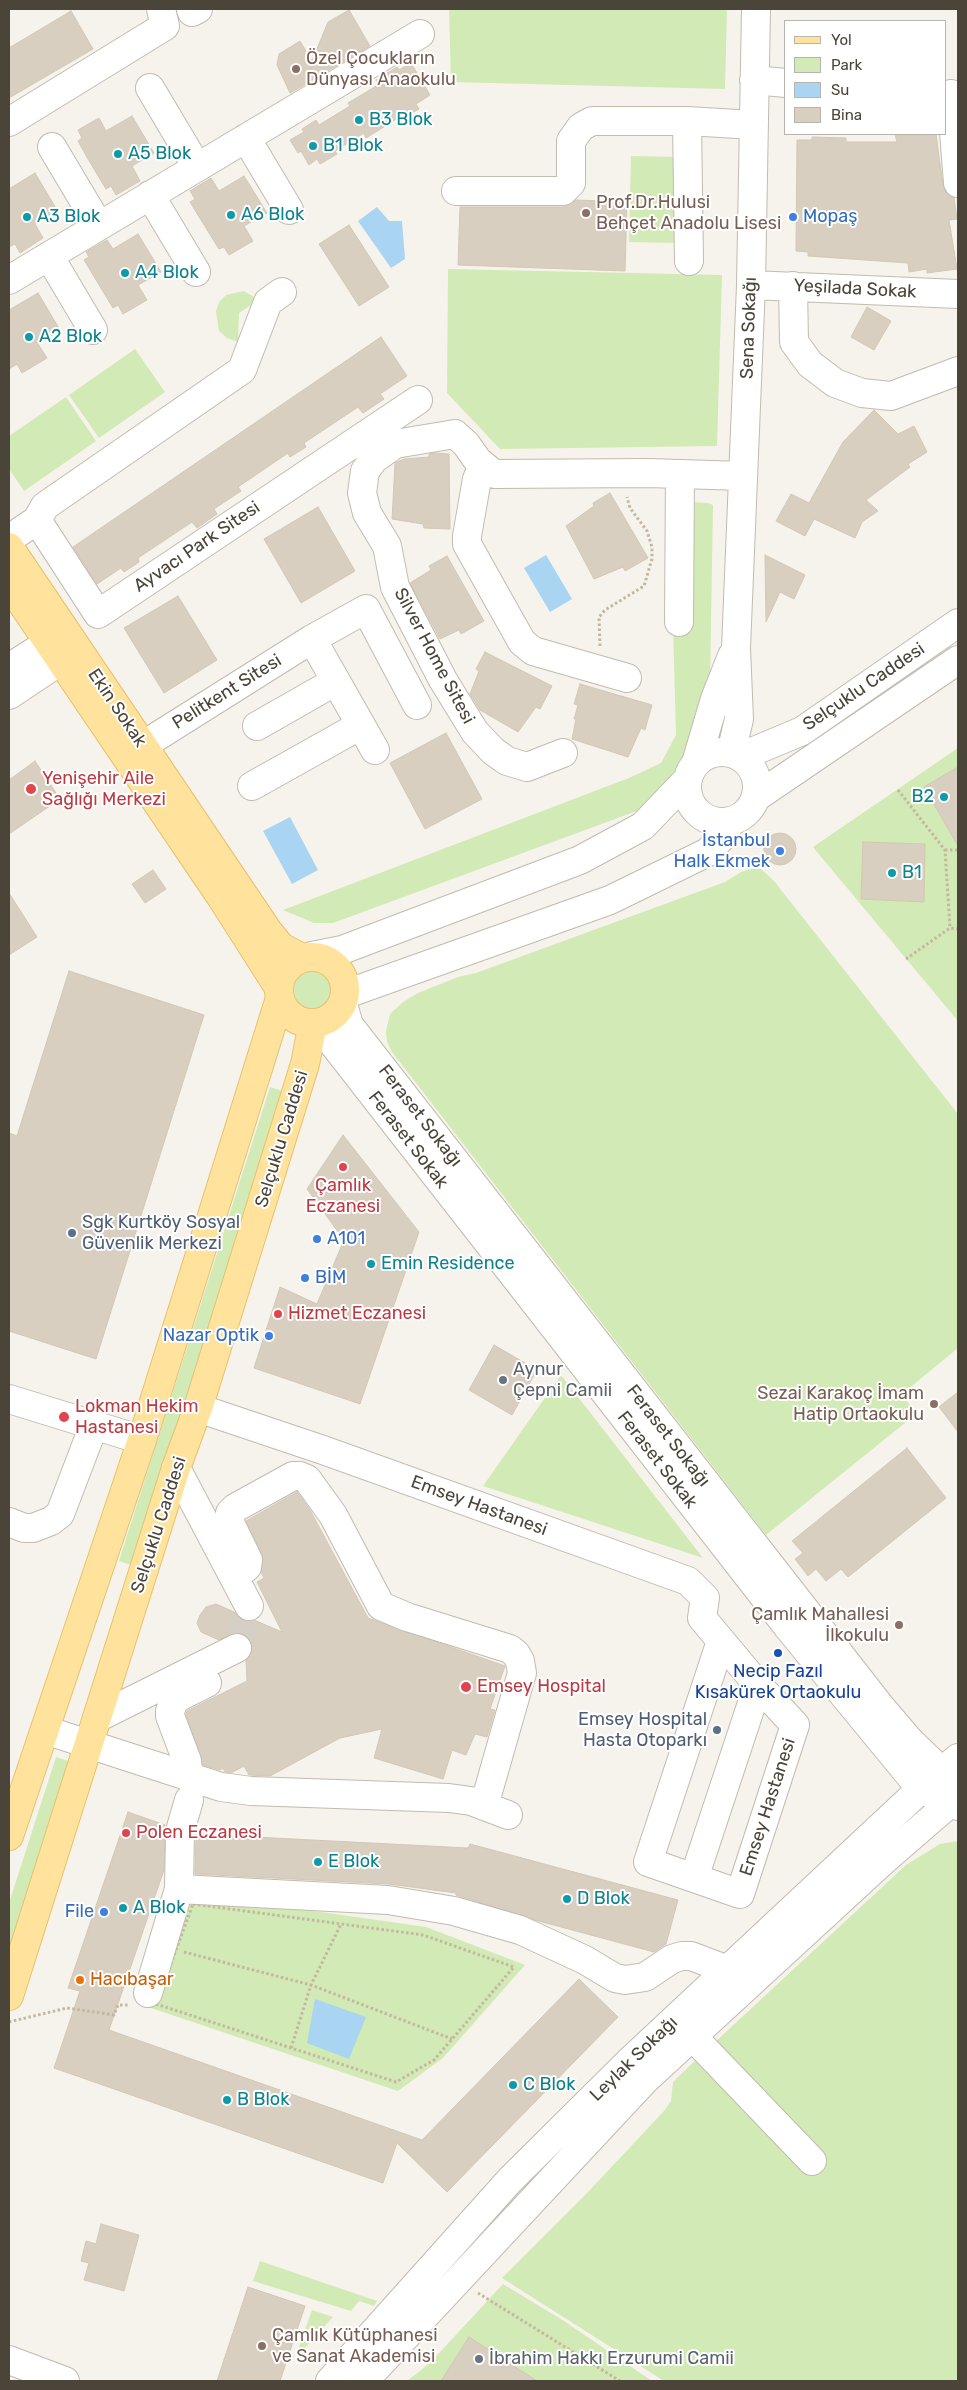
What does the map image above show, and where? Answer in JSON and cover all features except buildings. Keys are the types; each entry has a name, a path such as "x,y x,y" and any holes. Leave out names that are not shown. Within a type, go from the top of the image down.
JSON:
{"main road":[{"name":"Ekin Sokak","path":"9,547 60,648 221,898 279,993"},
{"name":"Ekin Sokak","path":"9,584 142,746 280,947 307,957"},
{"path":"9,1836 142,1440 286,969 307,957 323,958 341,972 345,982 344,999 328,1020 315,1023 298,1020 290,1015 279,993"},
{"name":"Selçuklu Caddesi","path":"9,1996 176,1468 198,1408 305,1064 315,1023"}],"street":[{"path":"9,122 165,26 161,9"},
{"path":"191,9 192,12 198,9"},
{"name":"Sena Sokağı","path":"735,755 739,719 736,648 751,285 756,9"},
{"path":"9,280 420,34"},
{"path":"754,80 784,83"},
{"path":"150,88 197,167"},
{"path":"952,93 958,183"},
{"path":"456,191 563,191 571,183 571,141 586,123 599,121 687,121 754,125"},
{"path":"687,121 689,261"},
{"path":"246,138 289,210"},
{"path":"52,147 99,226"},
{"path":"150,195 196,272"},
{"path":"49,256 93,330"},
{"name":"Yeşilada Sokak","path":"751,285 958,294"},
{"path":"793,286 794,342 810,364 835,382 862,393 891,396 958,371"},
{"path":"9,539 37,520 45,506 242,370 268,302 282,292"},
{"name":"Ayvacı Park Sitesi","path":"37,520 98,614 418,400"},
{"name":"Silver Home Sitesi","path":"483,466 466,444 455,434 395,444 374,459 365,471 362,494 367,513 387,546 394,587 443,680 475,732 493,752 507,761 527,767 563,753"},
{"path":"627,678 533,651 526,646 470,550 467,536 477,479 483,466 494,474 628,473 743,476"},
{"path":"679,622 680,474"},
{"name":"Pelitkent Sitesi","path":"142,746 312,639 366,609 417,705"},
{"name":"Selçuklu Caddesi","path":"735,755 802,731 958,623"},
{"path":"312,639 375,750"},
{"path":"9,668 60,648"},
{"path":"9,695 60,648"},
{"path":"307,957 342,950 580,860 643,826 691,772 704,756 715,752 735,755 751,768 756,777 756,798 742,817 731,822 708,820 698,814 691,805 687,794 691,772 715,698 736,648"},
{"name":"Selçuklu Caddesi","path":"756,798 958,660"},
{"path":"257,726 336,681"},
{"path":"252,786 361,725"},
{"path":"344,999 610,900 708,852 721,838 731,822"},
{"name":"Feraset Sokağı","path":"344,999 349,1025 885,1713 954,1785"},
{"name":"Feraset Sokak","path":"315,1023 780,1619 921,1789"},
{"path":"9,1399 142,1440"},
{"name":"Emsey Hastanesi","path":"198,1408 323,1450 688,1581 705,1598 702,1618 758,1685 795,1725 740,1894 648,1862 721,1641"},
{"path":"9,1522 24,1528 33,1528 51,1521 60,1514 94,1425"},
{"path":"176,1468 235,1576 249,1606"},
{"path":"45,1730 189,1789 221,1787 251,1791 449,1798 471,1801 496,1810 522,1673 520,1661 516,1654 510,1649 381,1606 333,1515 307,1479 300,1476 293,1476 235,1508 230,1513 229,1521 248,1560 247,1567 235,1576"},
{"path":"97,1718 226,1653 214,1680 179,1697 174,1701 170,1711 170,1716 187,1761 189,1789 180,1832 179,1888 147,2002"},
{"path":"694,1878 758,1685"},
{"name":"Leylak Sokağı","path":"330,2381 510,2180 631,2060 921,1789 954,1785"},
{"name":"Leylak Sokağı","path":"364,2381 456,2280 645,2080 954,1785"},
{"path":"179,1888 388,1900 454,1911 520,1930 577,1956 615,1978 625,1980 645,1977 672,1959 682,1956 691,1956 728,1970"},
{"path":"692,2036 812,2161"},
{"path":"9,2360 65,2381"}],"path":[{"path":"596,669 601,639 599,617 605,610 644,586 652,559 652,547 647,532 628,504 628,473"},
{"path":"898,790 946,850 950,928"},
{"path":"946,850 958,850"},
{"path":"906,959 950,928 958,929"},
{"path":"9,2022 66,2008 114,2015 118,2005 147,2002 396,2082 434,2060 514,1967 423,1935 193,1904 176,1950 147,2002"},
{"path":"290,2048 311,1985 341,1924"},
{"path":"176,1950 311,1985 452,2039"},
{"path":"456,2280 620,2381"}],"green space":[{"path":"449,9 727,9 725,89 451,82"},
{"path":"631,156 679,157 677,243 629,242"},
{"path":"448,269 722,275 717,446 500,449 447,393"},
{"path":"244,291 259,300 239,313 238,342 227,338 219,331 216,312 219,302 226,295"},
{"path":"135,349 165,392 99,438 69,395"},
{"path":"66,397 96,441 24,491 9,469 9,436"},
{"path":"672,501 708,503 713,505 710,683 707,741 664,801 333,923 314,923 283,910 629,778 661,763 676,735 672,592"},
{"path":"958,748 958,1021 813,847"},
{"path":"761,869 774,881 958,1114 958,1348 902,1394 916,1414 766,1535 392,1052 387,1042 386,1031 390,1014 403,1002 418,993 725,882 741,872"},
{"path":"313,971 327,976 332,990 327,1004 313,1009 299,1004 294,990 299,976"},
{"path":"270,1087 286,1092 134,1566 119,1561"},
{"path":"561,1375 703,1558 483,1486"},
{"path":"56,1757 71,1762 9,1958 9,1903"},
{"path":"958,1841 958,2381 664,2381 502,2278 589,2191 664,2111 671,2101 673,2082 701,2055 906,1865 940,1844"},
{"path":"188,1893 426,1927 525,1965 443,2058 398,2091 148,2007"},
{"path":"260,2261 377,2301 374,2306 359,2301 351,2311 253,2281"},
{"path":"503,2284 564,2321 652,2381 407,2381 430,2363"},
{"path":"312,2310 333,2317 303,2350 299,2347"}],"water":[{"path":"377,207 389,221 402,221 405,259 391,268 358,221"},
{"path":"546,555 572,599 550,612 524,568"},
{"path":"290,817 318,870 292,884 263,831"},
{"path":"315,1999 366,2017 349,2059 307,2043"}],"tunnel":[{"path":"237,1648 249,1606"}],"place":[{"name":"Özel Çocukların Dünyası Anaokulu","path":"296,69"},
{"name":"B3 Blok","path":"359,120"},
{"name":"B1 Blok","path":"313,146"},
{"name":"A5 Blok","path":"118,154"},
{"name":"Prof.Dr.Hulusi Behçet Anadolu Lisesi","path":"586,213"},
{"name":"A6 Blok","path":"231,215"},
{"name":"A3 Blok","path":"27,217"},
{"name":"Mopaş","path":"793,217"},
{"name":"A4 Blok","path":"125,273"},
{"name":"A2 Blok","path":"29,337"},
{"name":"Yenişehir Aile Sağlığı Merkezi","path":"31,789"},
{"name":"B2","path":"944,797"},
{"name":"İstanbul Halk Ekmek","path":"780,851"},
{"name":"B1","path":"892,873"},
{"name":"Çamlık Eczanesi","path":"343,1167"},
{"name":"Sgk Kurtköy Sosyal Güvenlik Merkezi","path":"72,1233"},
{"name":"A101","path":"317,1239"},
{"name":"Emin Residence","path":"371,1264"},
{"name":"BİM","path":"305,1278"},
{"name":"Hizmet Eczanesi","path":"278,1314"},
{"name":"Nazar Optik","path":"269,1336"},
{"name":"Aynur Çepni Camii","path":"503,1380"},
{"name":"Sezai Karakoç İmam Hatip Ortaokulu","path":"934,1404"},
{"name":"Lokman Hekim Hastanesi","path":"64,1417"},
{"name":"Çamlık Mahallesi İlkokulu","path":"899,1625"},
{"name":"Necip Fazıl Kısakürek Ortaokulu","path":"778,1653"},
{"name":"Emsey Hospital","path":"466,1687"},
{"name":"Emsey Hospital Hasta Otoparkı","path":"717,1730"},
{"name":"Polen Eczanesi","path":"126,1833"},
{"name":"E Blok","path":"318,1862"},
{"name":"D Blok","path":"567,1899"},
{"name":"A Blok","path":"123,1908"},
{"name":"File","path":"104,1912"},
{"name":"Hacıbaşar","path":"80,1980"},
{"name":"C Blok","path":"513,2085"},
{"name":"B Blok","path":"227,2100"},
{"name":"Çamlık Kütüphanesi ve Sanat Akademisi","path":"262,2346"},
{"name":"İbrahim Hakkı Erzurumi Camii","path":"479,2359"}]}
